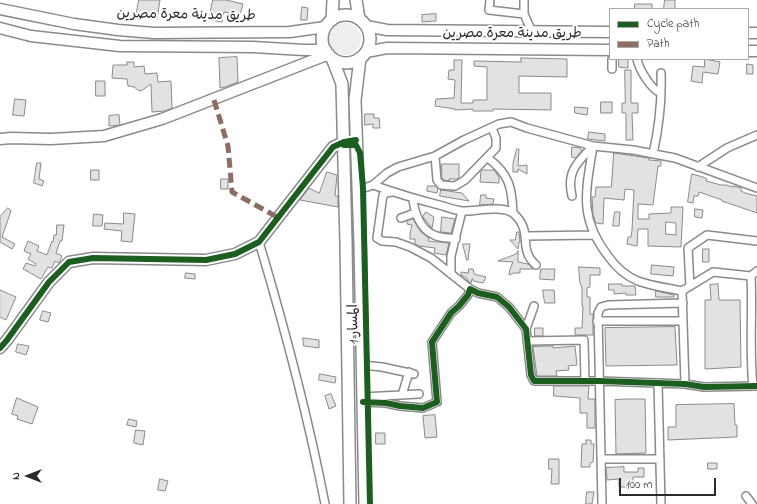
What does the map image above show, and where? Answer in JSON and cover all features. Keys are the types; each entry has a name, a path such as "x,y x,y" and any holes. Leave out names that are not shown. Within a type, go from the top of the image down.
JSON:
{"main road":[{"path":"334,0 329,24 322,40 342,84 350,504"},
{"path":"356,0 363,22 369,32 370,39 363,55 355,100 365,504"},
{"name":"طريق مدينة معرة مصرين","path":"0,9 74,24 154,33 290,32 329,24"},
{"path":"329,24 338,16 345,15 353,16 363,22"},
{"name":"طريق مدينة معرة مصرين","path":"363,22 387,30 609,32"},
{"path":"0,28 31,36 120,46 253,47 304,50 329,54 337,61 345,63 353,62 363,55"},
{"name":"طريق مدينة معرة مصرين","path":"363,55 387,48 609,50"},
{"path":"0,139 51,139 104,136 162,119 329,54"},
{"path":"1,346 8,340 48,282 69,262 93,258 206,260 235,254 259,242 330,150 337,144 356,140"}],"street":[{"path":"490,0 489,10 524,14"},
{"path":"524,0 524,14 532,32"},
{"path":"612,60 612,69"},
{"path":"637,60 642,74 655,90 662,93"},
{"path":"653,154 658,133 662,93 661,73"},
{"path":"358,190 372,185 387,173 398,167 435,156 464,140 499,124 511,122 527,128 593,146 633,150 675,158 757,188"},
{"path":"435,156 437,180 442,185 455,186 465,180 488,158 496,148 496,138 492,128"},
{"path":"698,167 727,148 757,135"},
{"path":"572,196 570,181 572,171 576,164 593,146"},
{"path":"593,146 587,186 587,211 589,223 599,245 615,266 637,281 682,291 713,272 751,276 757,271"},
{"path":"488,158 503,172 508,181 512,192 513,213"},
{"path":"372,185 462,211 497,208 513,213 523,225 526,236 525,248 527,256 536,265"},
{"path":"392,192 383,195 377,238 382,241 396,242 431,258 470,289 478,293 497,297 509,307 526,329"},
{"path":"413,198 415,213 426,229 436,236 456,239"},
{"path":"451,274 452,256 462,211"},
{"path":"401,218 415,213"},
{"path":"526,236 594,234"},
{"path":"690,286 688,248 707,235 757,241"},
{"path":"259,242 285,332 313,442 325,504"},
{"path":"534,306 526,329 531,375 534,382 598,381 685,384 704,387 755,386 751,365 751,276"},
{"path":"363,399 386,402 400,406 423,408 437,402 432,342 451,313 468,295 470,289"},
{"path":"682,291 685,384"},
{"path":"602,504 597,321 599,310 605,305 683,303"},
{"path":"597,321 683,321"},
{"path":"527,341 584,340 585,381"},
{"path":"362,365 382,367 411,373 402,395"},
{"path":"658,383 661,504"},
{"path":"363,399 419,394"},
{"path":"601,459 660,459"},
{"path":"746,496 752,504"}],"shaded area":[{"path":"342,23 348,23 358,30 361,39 360,45 354,52 348,55 342,55 332,48 329,42 329,36 336,26"}],"building":[{"path":"139,0 160,0 157,19 136,17"},
{"path":"213,0 226,0 243,4 240,15 224,12 222,22 209,20"},
{"path":"665,0 675,0 675,8 664,8"},
{"path":"635,4 652,4 652,8 635,8"},
{"path":"302,7 308,8 307,20 301,20"},
{"path":"436,14 436,21 422,22 422,15"},
{"path":"237,57 238,82 220,88 219,58"},
{"path":"521,58 567,59 567,77 519,76 519,93 551,93 551,110 493,109 493,111 473,111 473,109 455,110 435,106 436,99 454,98 455,80 448,79 449,70 454,70 454,60 462,60 461,103 473,103 473,100 487,100 487,67 474,66 474,61 521,62"},
{"path":"619,60 628,60 628,68 619,67"},
{"path":"705,60 720,62 718,74 703,72 702,83 691,81 693,66 704,67"},
{"path":"127,62 134,62 134,67 144,66 145,74 157,73 158,82 171,81 172,108 165,111 152,112 151,84 141,91 134,87 128,86 127,79 112,78 113,65 127,65"},
{"path":"747,64 753,65 753,74 747,74"},
{"path":"625,70 631,70 631,103 638,103 638,113 632,113 633,140 626,140 626,113 622,113 622,103 625,103"},
{"path":"96,81 105,81 105,96 96,96"},
{"path":"15,99 26,100 24,116 13,115"},
{"path":"601,102 612,102 612,113 601,113"},
{"path":"575,107 588,108 587,115 575,113"},
{"path":"365,114 374,114 374,118 379,118 380,128 373,128 373,124 365,125"},
{"path":"119,115 120,125 109,126 109,116"},
{"path":"589,132 605,134 605,141 588,139"},
{"path":"572,147 580,148 582,150 576,158 572,157"},
{"path":"517,149 519,149 518,166 527,165 527,174 518,169 518,172 513,172 513,163"},
{"path":"614,153 661,161 661,166 658,166 653,205 638,204 638,219 649,219 649,214 671,213 671,207 683,207 681,247 648,246 648,229 638,229 637,246 627,244 628,237 631,237 632,230 634,190 625,189 624,200 604,198 603,224 596,223 593,215 592,197 595,197 596,187 611,187","holes":["666,222 676,223 676,235 666,234"]},
{"path":"37,163 41,163 39,179 44,181 42,186 34,183"},
{"path":"442,164 459,164 459,178 449,179 449,181 444,180 442,178"},
{"path":"91,170 99,170 99,180 91,180"},
{"path":"482,170 494,170 499,177 499,183 480,182"},
{"path":"327,172 337,175 335,196 338,196 338,207 300,200 309,188 319,193"},
{"path":"692,174 707,179 706,181 741,188 741,191 745,193 757,196 757,213 699,192 698,196 694,196 693,203 688,202"},
{"path":"221,179 228,179 228,189 221,189"},
{"path":"428,186 436,186 438,189 437,193 427,191"},
{"path":"441,190 462,193 469,201 440,196"},
{"path":"481,195 486,195 486,198 494,199 493,204 480,205"},
{"path":"8,208 11,211 2,237 15,244 12,249 0,242 0,217"},
{"path":"695,209 703,210 702,218 695,217"},
{"path":"426,212 434,217 432,228 423,217"},
{"path":"615,212 620,212 619,226 613,226"},
{"path":"124,213 135,214 132,242 121,241 122,231 104,229 105,223 123,224"},
{"path":"94,214 103,215 102,226 93,226"},
{"path":"442,217 455,219 451,233 441,232"},
{"path":"413,219 421,232 429,238 428,241 449,243 446,255 434,253 435,248 419,246 415,244 415,239 410,239 412,225 407,224 407,221"},
{"path":"57,225 64,225 62,241 60,241 56,253 62,256 59,263 55,261 52,268 48,267 41,279 23,269 26,263 35,266 36,264 28,259 31,254 24,251 28,241 39,246 37,251 47,255 52,241 53,242 54,235 56,235"},
{"path":"517,232 519,232 520,242 518,249 510,240 515,240"},
{"path":"463,244 470,244 468,260 467,260"},
{"path":"703,249 709,249 709,262 703,262"},
{"path":"518,251 518,262 528,264 533,269 520,269 520,273 509,275 513,262 498,261 516,254"},
{"path":"652,265 674,267 673,276 651,274"},
{"path":"579,267 600,268 600,275 590,275 590,287 587,288 587,297 590,297 590,314 593,314 593,335 575,335 575,328 582,328 583,306"},
{"path":"469,269 473,269 474,274 486,277 483,283 473,281 472,279 471,283 467,280 467,278 461,275 461,272 468,273"},
{"path":"541,269 555,269 554,280 540,279"},
{"path":"186,273 195,274 195,279 185,278"},
{"path":"609,284 635,286 636,295 626,295 626,293 614,294 614,290 609,290"},
{"path":"718,284 719,300 740,300 741,367 705,369 705,300 711,300 710,285"},
{"path":"0,290 16,297 6,320 0,317"},
{"path":"543,290 554,290 555,303 545,303"},
{"path":"656,291 674,295 674,297 656,297"},
{"path":"43,311 51,313 48,322 40,320"},
{"path":"675,327 677,365 606,366 605,328"},
{"path":"535,328 543,328 543,336 535,336"},
{"path":"303,338 319,340 319,348 304,346"},
{"path":"18,344 29,346 26,355 16,352"},
{"path":"553,346 553,348 575,346 577,365 568,366 569,370 556,371 557,376 537,376 533,347"},
{"path":"320,374 336,377 335,383 319,380"},
{"path":"554,386 589,386 588,399 595,399 595,428 587,428 587,413 580,413 580,398 554,396"},
{"path":"331,394 336,406 329,409 325,396"},
{"path":"17,398 38,407 32,424 17,419 18,416 12,414"},
{"path":"645,399 646,453 616,454 615,400"},
{"path":"734,404 737,437 668,440 668,427 676,427 676,405"},
{"path":"435,415 437,437 425,438 423,416"},
{"path":"129,419 137,421 136,427 127,425"},
{"path":"136,430 145,431 143,445 134,443"},
{"path":"376,433 385,433 385,444 376,444"},
{"path":"586,440 591,440 591,444 594,444 593,462 590,463 590,467 581,467 582,444 586,444"},
{"path":"549,459 559,459 559,484 551,484 552,469 549,469"},
{"path":"708,463 717,463 717,469 708,469"},
{"path":"624,467 624,472 638,472 638,468 644,468 644,477 633,477 633,487 619,487 619,479 607,480 606,468"},
{"path":"160,479 168,481 165,491 158,490"},
{"path":"587,492 594,492 592,504 586,504"}],"marked path":[{"path":"214,100 228,146 232,192 279,218"}],"cycle path":[{"path":"0,348 49,282 69,262 93,258 206,260 235,254 259,242 333,147 344,142 356,140"},
{"name":"المسار 1","path":"344,145 356,145 360,153 363,188 370,504"},
{"path":"363,402 386,403 423,408 437,402 432,342 451,313 468,295 470,289 478,293 497,297 509,307 526,329 531,375 534,381 598,381 685,384 704,387 757,386"}]}
